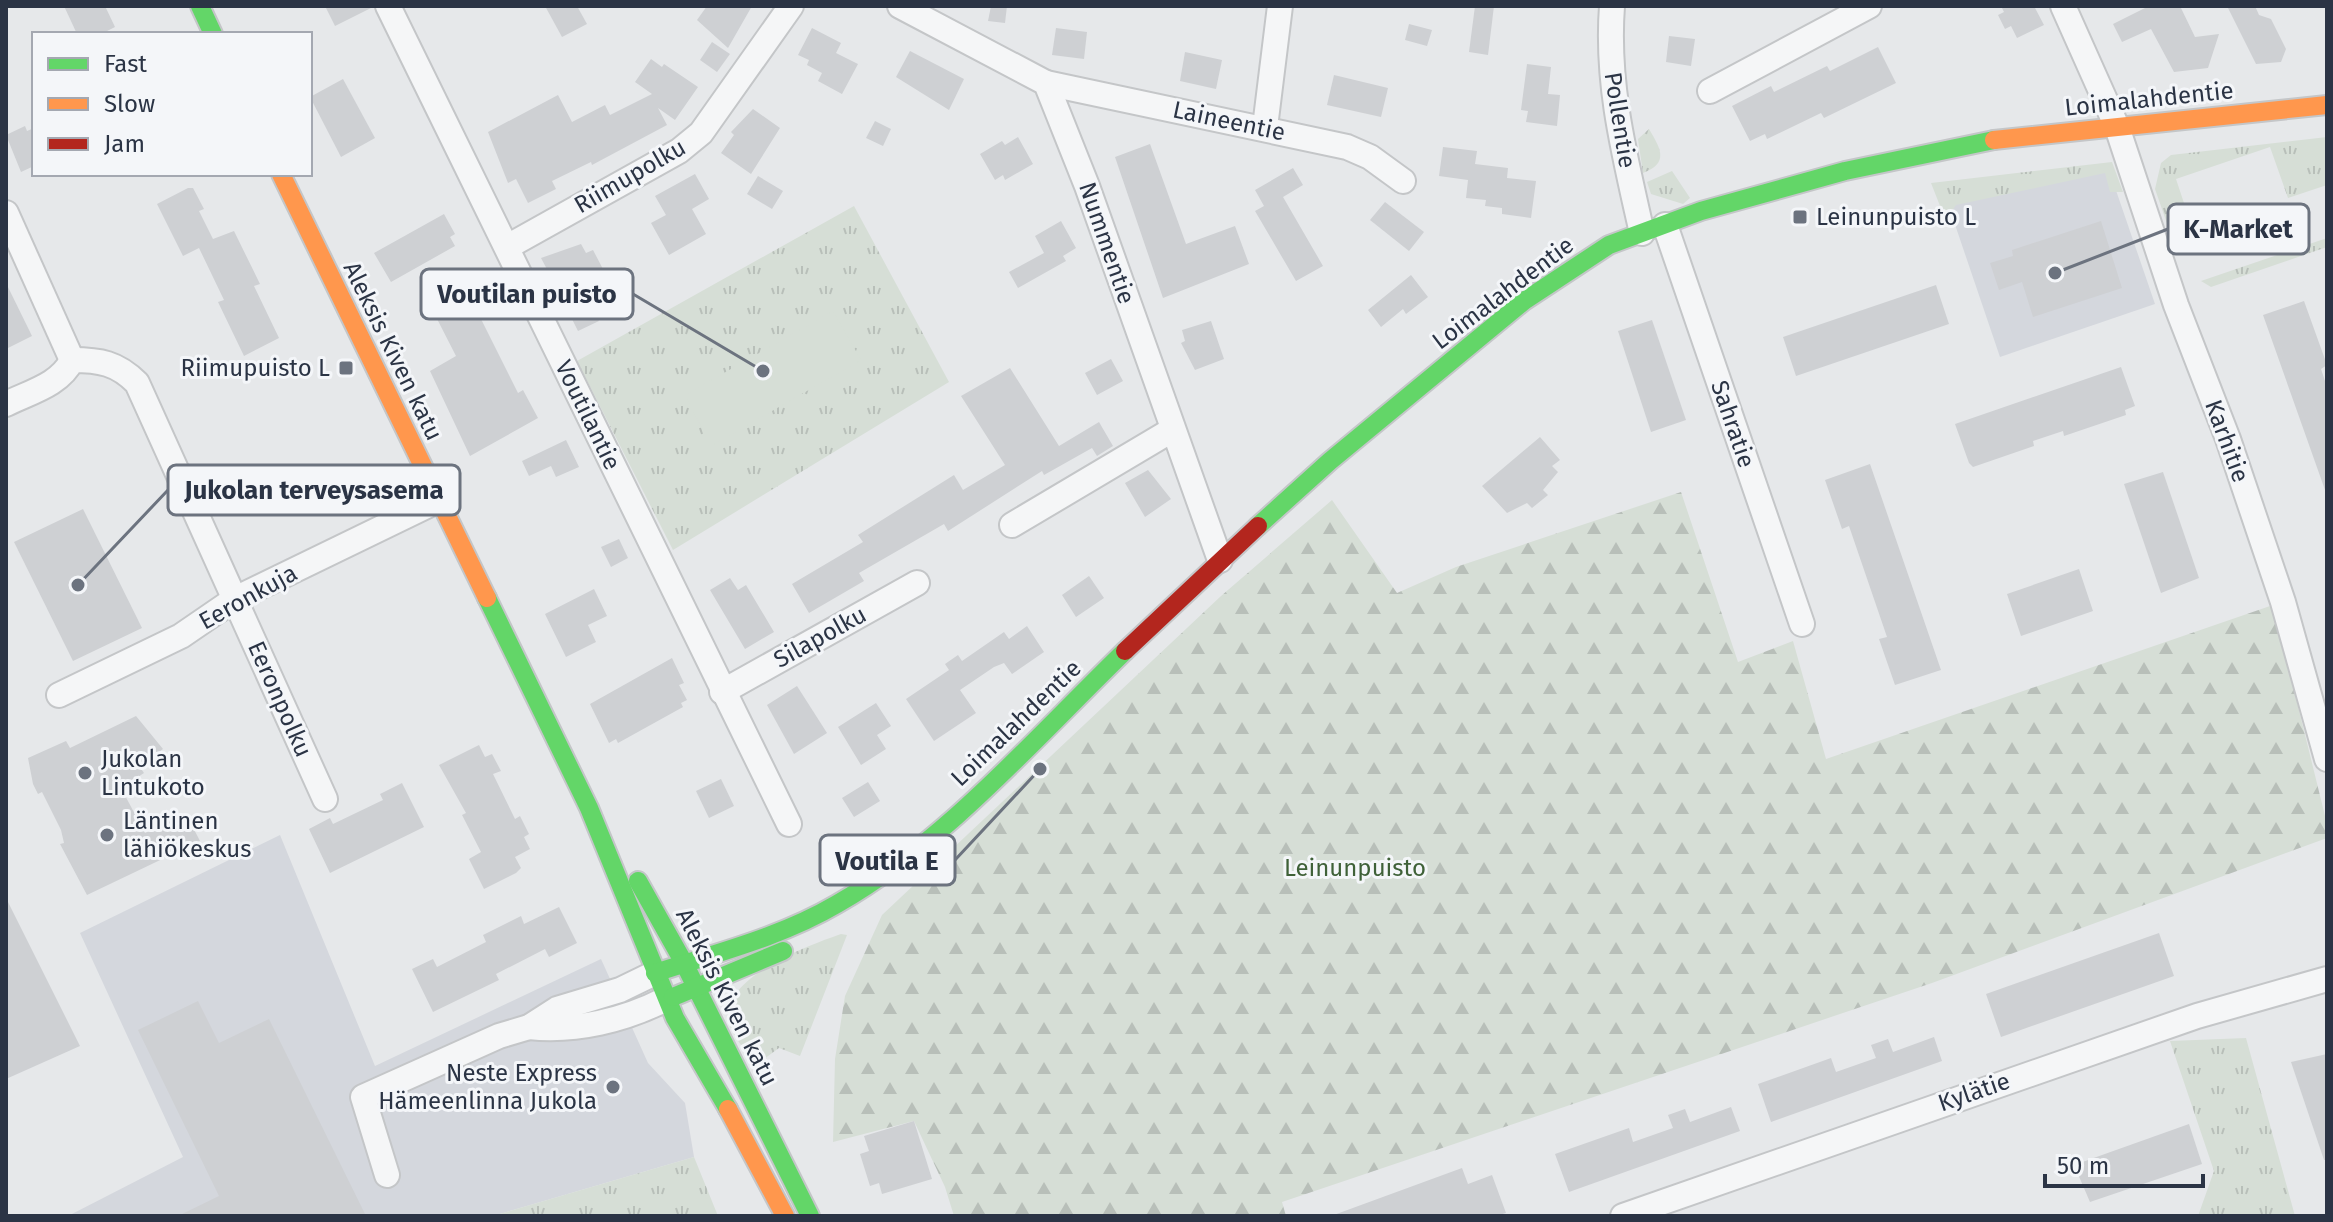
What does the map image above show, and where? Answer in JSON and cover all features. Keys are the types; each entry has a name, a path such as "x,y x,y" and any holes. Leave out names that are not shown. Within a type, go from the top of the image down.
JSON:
{"street":[{"path":"200,6 212,32"},
{"name":"Voutilantie","path":"388,6 789,824"},
{"name":"Riimupolku","path":"507,247 701,133 791,6"},
{"path":"900,6 934,15 1046,83"},
{"path":"1265,127 1280,6"},
{"name":"Pollentie","path":"1612,6 1611,79 1622,153 1654,229"},
{"path":"1710,91 1869,6"},
{"name":"Karhitie","path":"2063,6 2117,127 2166,275 2283,602 2327,759"},
{"name":"Laineentie","path":"1046,83 1265,127 1347,147 1370,157 1403,181"},
{"name":"Nummentie","path":"1046,83 1087,186 1220,560"},
{"name":"Loimalahdentie","path":"666,999 696,989 820,933 855,908 885,875 981,791 1220,560 1330,461 1524,301 1588,258 1654,229 1845,171 1975,142 2327,105"},
{"name":"Aleksis Kiven katu","path":"282,176 589,808 666,999 785,1216"},
{"path":"6,213 72,360 66,373 53,382 6,404"},
{"name":"Sahratie","path":"1654,229 1802,624"},
{"name":"Eeronpolku","path":"72,360 98,360 121,367 137,383 325,799"},
{"path":"1012,525 1172,430"},
{"name":"Eeronkuja","path":"59,695 181,636 235,599 439,500"},
{"name":"Silapolku","path":"722,692 917,583"},
{"name":"Aleksis Kiven katu","path":"589,808 645,892 684,963 810,1216"},
{"name":"Loimalahdentie","path":"655,973 809,920 885,875"},
{"path":"387,1175 363,1097 499,1036 529,1027 557,1009 620,990 655,973"},
{"name":"Kylätie","path":"1623,1216 2197,1016 2327,979"},
{"path":"529,1027 559,1031 632,1016 666,999"}],"shaded area":[{"path":"2109,170 2155,304 2000,357 1947,201"},
{"path":"280,835 375,1066 601,959 648,1063 685,1103 694,1157 493,1216 68,1216 183,1157 80,933"}],"green space":[{"path":"1649,129 1660,155 1657,165 1643,173 1638,139"},
{"path":"2327,137 2327,185 2288,198 2270,147 2176,179 2196,239 2188,242 2172,238 2155,189 2161,163 2171,155"},
{"path":"2112,162 2123,192 2110,192 2105,173 1956,205 1951,212 1942,211 1931,183"},
{"path":"1672,171 1690,198 1683,204 1651,194 1647,182"},
{"path":"854,206 949,382 673,550 577,361"},
{"path":"2327,238 2327,247 2211,287 2201,281"},
{"path":"833,311 861,360 711,446 685,395"},
{"name":"Leinunpuisto","path":"1681,492 1738,662 1793,641 1826,759 2273,605 2327,824 2327,838 1932,983 1282,1202 1286,1216 954,1216 945,1187 914,1121 833,1142 835,1059 845,996 882,915 1221,596 1332,500 1397,593 1456,567"},
{"path":"841,934 847,935 800,1056 779,1048 756,1065 739,1043 728,1018 730,1003 739,989 771,965"},
{"path":"2246,1038 2295,1216 2198,1216 2214,1171 2170,1041"},
{"path":"694,1157 718,1216 493,1216"}],"building":[{"path":"64,6 105,6 115,27 105,32 76,32"},
{"path":"325,6 373,6 373,7 335,26"},
{"path":"545,6 577,6 587,24 562,37"},
{"path":"707,6 752,6 728,48 697,20"},
{"path":"991,6 1007,6 1005,23 988,21"},
{"path":"1475,6 1494,6 1488,55 1469,52"},
{"path":"2001,6 2034,6 2044,25 2017,38 2011,26 2005,29 1998,15 2004,12"},
{"path":"2149,6 2180,6 2195,37 2219,34 2208,68 2174,72 2151,29 2122,42 2113,24"},
{"path":"2227,6 2255,6 2259,15 2271,19 2286,49 2281,62 2256,64"},
{"path":"1409,24 1432,30 1427,46 1405,40"},
{"path":"812,28 841,43 836,53 858,64 842,94 818,81 822,73 807,65 809,60 798,55"},
{"path":"1056,28 1087,32 1084,59 1052,55"},
{"path":"1669,36 1695,39 1691,66 1666,62"},
{"path":"712,42 730,54 717,72 700,60"},
{"path":"1878,47 1896,83 1824,118 1821,113 1767,139 1765,134 1750,141 1732,106 1771,86 1774,92 1827,66 1830,71"},
{"path":"910,51 964,79 949,110 896,77"},
{"path":"1185,52 1222,60 1216,89 1180,81"},
{"path":"651,59 698,87 675,120 658,108 667,125 592,165 591,162 552,181 556,189 528,203 516,179 508,183 488,132 558,95 572,122 605,105 610,115 652,94 635,82"},
{"path":"1527,64 1551,67 1548,94 1560,95 1557,126 1526,122 1528,111 1521,110"},
{"path":"1334,75 1388,88 1381,117 1327,105"},
{"path":"343,79 375,138 341,157 312,96"},
{"path":"753,109 780,128 751,174 721,153 734,135 731,132"},
{"path":"875,121 891,129 883,146 866,138"},
{"path":"25,126 27,131 32,129 32,167 21,172 6,135"},
{"path":"1018,137 1033,164 1005,180 1003,175 995,180 980,154 1002,141 1005,145"},
{"path":"1150,144 1186,244 1235,226 1249,264 1163,298 1115,157"},
{"path":"1443,147 1477,151 1475,164 1508,168 1507,178 1536,181 1531,218 1502,214 1502,208 1485,206 1486,200 1466,198 1468,180 1439,176"},
{"path":"1293,168 1303,185 1283,197 1323,266 1296,281 1255,211 1264,206 1255,190"},
{"path":"695,174 709,199 692,209 706,234 669,255 651,223 666,215 655,196"},
{"path":"758,176 783,191 772,209 747,194"},
{"path":"193,188 204,209 199,211 213,239 234,231 260,284 254,286 279,338 244,356 218,302 224,300 199,248 183,256 157,204"},
{"path":"1385,202 1424,232 1409,251 1370,220"},
{"path":"444,214 455,234 450,237 455,246 391,282 374,253"},
{"path":"1061,221 1076,248 1063,256 1066,261 1018,288 1009,272 1044,253 1035,236"},
{"path":"2101,221 2122,288 2033,317 2022,282 1999,290 1990,263 2013,256 2012,250"},
{"path":"581,244 586,253 593,250 616,294 609,298 614,308 596,316 599,321 578,331 571,317 580,312 558,268 549,273 541,258"},
{"path":"469,273 489,313 480,317 518,393 523,390 538,418 470,456 430,371 456,356 434,313 455,302 446,285"},
{"path":"1411,275 1428,297 1406,314 1403,309 1381,327 1368,310"},
{"path":"6,283 32,336 6,349"},
{"path":"1936,285 1949,324 1796,376 1783,337"},
{"path":"2304,301 2327,365 2321,369 2327,387 2325,490 2263,315"},
{"path":"1652,320 1686,420 1651,432 1618,331"},
{"path":"1211,321 1224,359 1195,370 1181,343 1185,341 1182,330"},
{"path":"1111,359 1123,381 1097,395 1085,373"},
{"path":"2121,367 2135,406 2125,410 2126,415 2064,436 2063,431 2033,441 2034,446 1973,467 1969,463 1955,424"},
{"path":"1010,368 1059,446 1099,422 1113,446 1097,456 1092,448 1044,475 1042,471 948,531 944,524 859,573 864,581 809,613 792,584 863,542 858,535 954,475 963,490 1005,465 961,396"},
{"path":"1540,437 1560,460 1552,466 1558,472 1543,490 1548,495 1532,508 1527,503 1507,513 1482,486"},
{"path":"566,440 579,467 556,477 551,466 529,476 522,461"},
{"path":"1870,464 1941,670 1895,685 1879,639 1887,637 1849,526 1842,529 1825,480"},
{"path":"1148,470 1171,499 1145,517 1125,483"},
{"path":"2163,472 2199,578 2161,593 2124,484"},
{"path":"83,509 142,628 73,661 14,542"},
{"path":"619,539 628,558 611,567 601,547"},
{"path":"2079,569 2093,611 2021,636 2007,594"},
{"path":"1089,576 1104,598 1076,617 1062,595"},
{"path":"730,578 738,590 746,585 774,632 745,649 710,590"},
{"path":"594,589 607,616 588,625 596,642 566,657 545,614"},
{"path":"1027,626 1044,652 1012,674 1004,663 994,667 960,690 976,713 934,741 906,699 949,670 945,664 958,655 962,661 1004,632 1009,639"},
{"path":"672,658 684,683 679,685 687,700 681,703 683,707 618,743 616,739 609,743 590,704"},
{"path":"797,686 827,733 794,754 767,705"},
{"path":"876,703 891,726 877,735 886,749 861,765 838,727"},
{"path":"136,716 163,749 139,766 144,773 121,788 145,833 186,814 200,841 87,895 60,844 64,843 61,830 42,792 38,794 33,784 28,758 66,741 70,748"},
{"path":"479,745 485,757 492,754 501,771 493,774 515,819 520,816 529,834 524,837 530,849 515,857 521,868 516,873 484,889 469,859 481,852 462,815 466,813 439,765"},
{"path":"721,779 734,806 709,818 696,791"},
{"path":"868,782 880,801 854,817 842,798"},
{"path":"402,783 424,827 330,873 309,829 330,818 333,824 383,800 380,794"},
{"path":"6,898 80,1046 6,1079"},
{"path":"559,907 577,943 549,957 545,949 496,974 499,980 433,1012 412,969 433,959 437,967 486,942 483,935 521,916 524,924"},
{"path":"2159,933 2174,976 2001,1037 1986,994"},
{"path":"198,1001 219,1043 269,1019 366,1216 178,1216 219,1196 138,1030"},
{"path":"1934,1037 1942,1061 1771,1122 1758,1084 1831,1058 1836,1072 1876,1058 1871,1045 1888,1039 1893,1052"},
{"path":"2327,1054 2327,1160 2324,1160 2291,1062"},
{"path":"1731,1107 1740,1131 1569,1192 1555,1154 1629,1128 1633,1142 1673,1128 1668,1115 1685,1109 1690,1122"},
{"path":"914,1121 932,1179 882,1194 879,1183 870,1186 860,1154 869,1151 864,1136"},
{"path":"2189,1124 2202,1164 2090,1202 2074,1165"},
{"path":"1462,1168 1468,1184 1492,1175 1506,1213 1496,1216 1331,1216"}],"traffic: fast":[{"path":"200,6 212,32"},
{"path":"1258,526 1330,461 1524,301 1609,245 1701,211 1845,171 1994,140"},
{"path":"487,598 589,808 675,1018 728,1109"},
{"path":"655,973 794,926 877,879 953,819 1125,651"},
{"path":"638,881 684,963 810,1216"},
{"path":"673,997 783,951"}],"traffic: slow":[{"path":"1994,140 2327,105"},
{"path":"282,176 487,598"},
{"path":"728,1109 785,1216"}],"traffic: jam":[{"path":"1125,651 1258,526"}],"place":[{"name":"Leinunpuisto L","path":"1800,217"},
{"name":"K-Market","path":"2055,273"},
{"name":"Riimupuisto L","path":"346,368"},
{"name":"Voutilan puisto","path":"763,371"},
{"name":"Jukolan terveysasema","path":"78,585"},
{"name":"Voutila E","path":"1040,769"},
{"name":"Jukolan Lintukoto","path":"85,773"},
{"name":"Läntinen lähiökeskus","path":"107,835"},
{"name":"Neste Express Hämeenlinna Jukola","path":"613,1087"}]}
